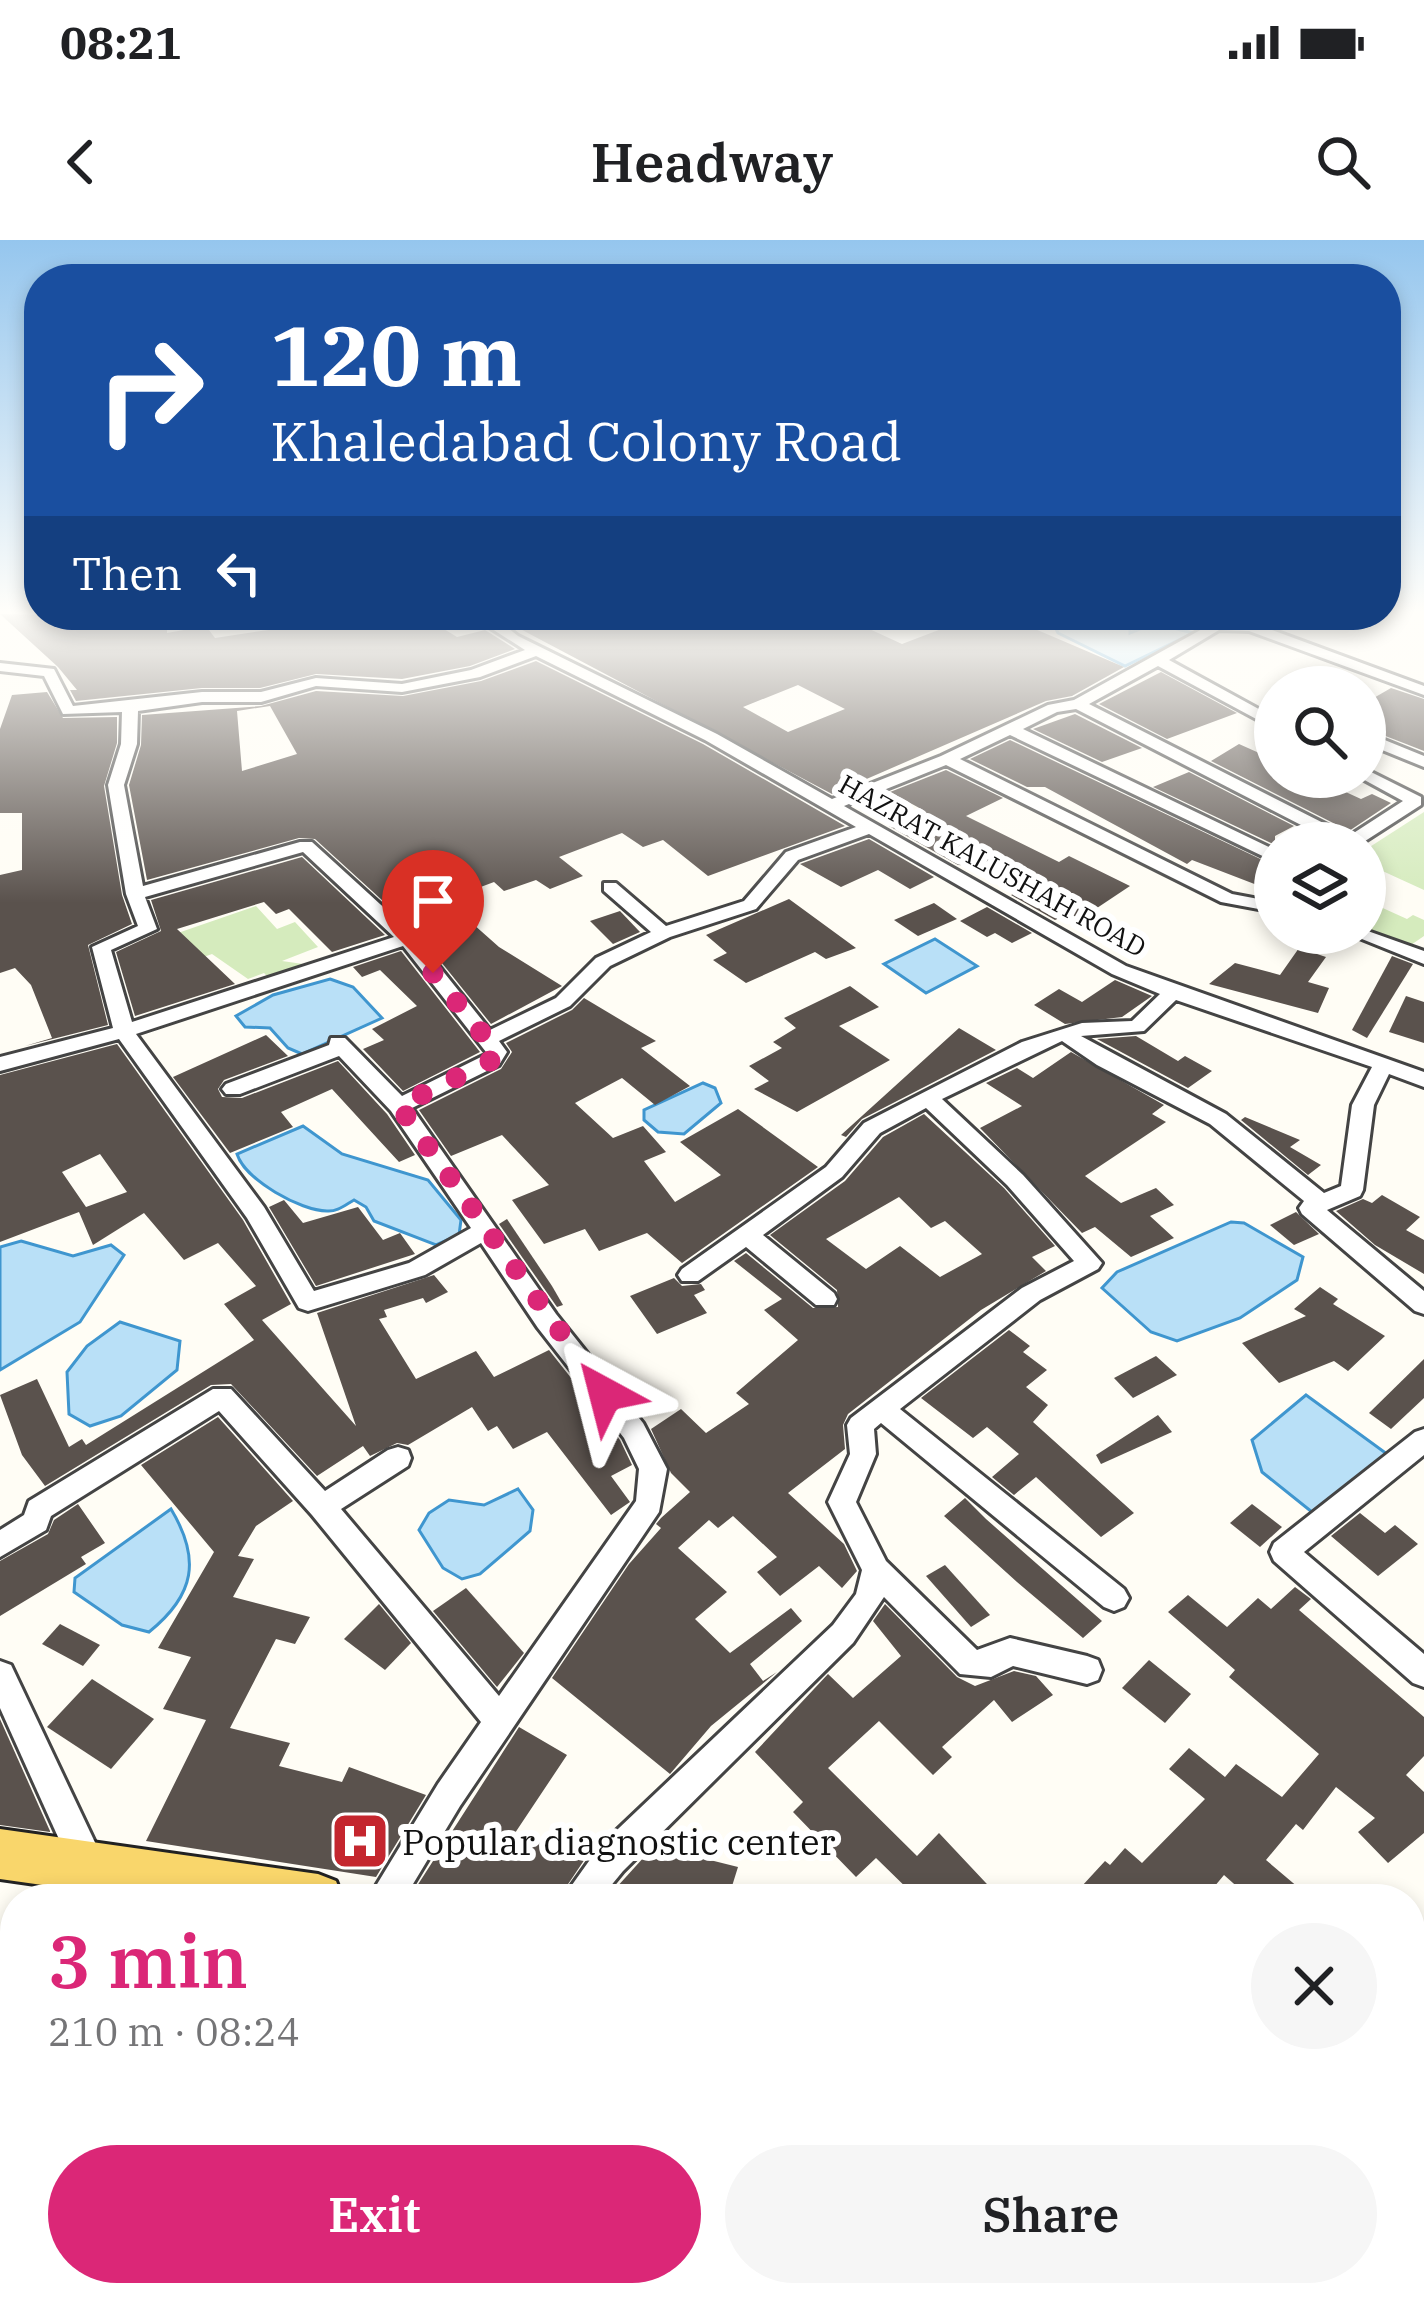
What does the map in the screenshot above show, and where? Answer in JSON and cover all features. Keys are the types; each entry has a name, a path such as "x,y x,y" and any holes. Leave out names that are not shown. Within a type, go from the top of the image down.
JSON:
{"main road":[{"path":"0,1854 217,1884"}],"street":[{"path":"130,710 129,743 116,785 135,894 148,929 101,947 124,1031 256,1213 308,1302 417,1269 486,1230"},
{"name":"HAZRAT KALUSHAH ROAD","path":"657,710 1119,970 1172,994 1340,1044 1424,1080"},
{"path":"831,806 947,759 1048,710"},
{"path":"1090,710 1309,822"},
{"path":"1011,729 1254,847"},
{"path":"1386,746 1424,762"},
{"path":"947,759 1227,898 1254,902"},
{"path":"1382,822 1415,801 1386,785"},
{"path":"486,1040 563,1003 603,962 663,933 750,905 792,856 870,828"},
{"path":"135,894 306,846 407,939 497,1052 492,1060 399,1106"},
{"path":"610,887 663,933"},
{"path":"1248,901 1254,897"},
{"path":"0,1064 124,1031 407,939"},
{"path":"1386,944 1424,958"},
{"path":"690,1275 834,1172 878,1124 1031,1044 1096,1027 1137,1028 1172,994"},
{"path":"1069,1037 1123,1072 1143,1077 1217,1118 1277,1161 1321,1203"},
{"path":"233,1089 340,1045 399,1106 547,1321 634,1432 653,1469 650,1504 395,1884"},
{"path":"1384,1063 1363,1105 1352,1190 1310,1208 1424,1305"},
{"path":"928,1098 1015,1180 1089,1262 1031,1294 860,1425 863,1454 842,1502 876,1570 970,1664 991,1664 1010,1652 1087,1670"},
{"path":"745,1233 825,1299"},
{"path":"0,1545 36,1522 39,1509 222,1396 322,1507 500,1721"},
{"path":"881,1408 1114,1598"},
{"path":"1424,1440 1284,1552 1424,1672"},
{"path":"322,1507 398,1458"},
{"path":"591,1884 842,1634 868,1599 876,1570"},
{"path":"0,1675 88,1865"}],"green space":[{"path":"1424,812 1424,890 1386,873 1386,836"},
{"path":"256,906 277,929 295,922 318,947 282,961 303,964 269,978 264,973 248,979 212,954 198,959 175,934"},
{"path":"1386,910 1424,920 1424,936 1405,949 1386,941"}],"water":[{"path":"935,939 977,966 926,993 884,964"},
{"path":"330,979 353,987 382,1018 302,1054 288,1048 270,1028 245,1027 236,1016 273,995"},
{"path":"703,1083 715,1088 721,1103 684,1134 658,1132 644,1120 644,1110"},
{"path":"303,1126 342,1154 428,1180 461,1220 459,1235 436,1245 374,1221 366,1207 354,1200 331,1211 303,1206 275,1192 242,1164 237,1154"},
{"path":"1231,1222 1244,1223 1303,1257 1297,1280 1240,1318 1177,1341 1151,1332 1102,1288 1117,1272"},
{"path":"21,1241 73,1256 111,1245 124,1255 80,1322 0,1370 0,1247"},
{"path":"120,1322 180,1341 177,1370 121,1416 90,1426 69,1414 67,1372 87,1346"},
{"path":"1306,1395 1387,1454 1312,1512 1262,1472 1252,1440"},
{"path":"518,1489 533,1510 530,1531 480,1574 462,1579 443,1568 419,1530 429,1513 449,1500 484,1505"},
{"path":"171,1509 187,1544 188,1575 176,1604 149,1632 122,1625 74,1592 75,1578"}],"building":[{"path":"7,710 58,710 63,718 117,717 117,743 104,786 122,895 132,924 88,945 108,1025 25,1046 52,1038 31,985 15,968 0,973 0,875 22,870 22,813 0,813 0,729"},
{"path":"241,710 237,711 242,771 297,754 272,710 635,710 845,826 708,876 663,840 643,847 622,833 559,857 583,876 550,889 536,880 504,891 494,882 446,900 499,947 562,986 491,1024 417,932 315,839 299,838 147,880 129,785 141,745 142,715"},
{"path":"674,710 749,710 788,732 842,710 1024,710 832,794"},
{"path":"1111,710 1237,713 1167,739"},
{"path":"1386,710 1424,710 1424,751 1386,736"},
{"path":"1075,714 1142,748 1102,762 1033,729"},
{"path":"1010,740 1254,856 1254,884 1192,860 1187,864 1045,787 1027,787 970,759"},
{"path":"1239,744 1254,751 1254,783 1211,761"},
{"path":"946,770 1003,798 966,816 1059,862 1069,856 1130,886 1076,922 1064,916 1055,920 1011,895 1020,891 974,866 958,865 889,826 923,810 890,792"},
{"path":"1189,772 1286,822 1254,822 1254,835 1153,787"},
{"path":"1284,798 1380,798 1391,803 1362,822 1331,822"},
{"path":"869,839 934,877 910,889 878,870 841,887 800,864"},
{"path":"302,857 385,935 332,952 289,909 276,914 264,902 177,929 235,984 135,1016 116,952 161,931 151,900"},
{"path":"789,899 856,948 826,959 815,952 746,983 713,960 727,953 706,935"},
{"path":"934,903 957,919 918,936 894,920"},
{"path":"987,907 1032,933 1012,943 995,933 987,937 960,921"},
{"path":"620,911 640,932 613,944 590,921"},
{"path":"401,951 480,1052 403,1091 363,1049 384,1040 372,1029 417,1006 380,970 362,977 353,967"},
{"path":"1295,954 1326,957 1308,982 1329,988 1318,1013 1209,984 1235,963 1280,975"},
{"path":"1392,956 1413,964 1367,1038 1352,1030"},
{"path":"1115,980 1152,996 1122,1017 1065,1024 1034,1005 1059,989 1082,1002"},
{"path":"850,986 879,1007 839,1026 890,1060 797,1112 754,1089 769,1081 749,1066 782,1048 773,1042 796,1028 784,1018"},
{"path":"1406,996 1424,1002 1424,1043 1389,1032"},
{"path":"584,998 656,1041 641,1048 690,1086 655,1105 622,1078 575,1103 613,1138 643,1126 666,1152 644,1161 675,1202 721,1175 680,1142 738,1109 818,1167 682,1263 647,1233 599,1251 585,1229 544,1244 512,1200 549,1185 502,1135 451,1156 419,1110 501,1069 512,1052 506,1043 572,1010"},
{"path":"959,1028 996,1050 862,1119 846,1137 841,1135"},
{"path":"266,1035 288,1056 224,1080 218,1089 222,1097 242,1098 338,1061 387,1114 415,1155 399,1162 332,1089 281,1112 293,1127 230,1153 173,1077"},
{"path":"1136,1036 1178,1061 1185,1056 1212,1071 1188,1088 1097,1039"},
{"path":"117,1044 243,1220 291,1304 262,1320 356,1426 317,1313 434,1275 448,1292 426,1303 423,1298 384,1310 387,1317 379,1319 416,1379 476,1351 494,1377 549,1350 620,1440 632,1465 611,1476 630,1502 611,1515 547,1432 513,1449 497,1426 488,1431 472,1407 408,1445 397,1443 370,1456 363,1446 317,1476 231,1384 211,1385 45,1486 22,1455 0,1395 37,1379 69,1447 82,1439 86,1445 254,1340 224,1304 256,1286 218,1243 184,1260 144,1213 93,1245 79,1212 0,1242 0,1075","holes":["100,1154 127,1192 86,1207 62,1172"]},
{"path":"1071,1052 1164,1105 1152,1114 1166,1122 1085,1176 1121,1203 1156,1188 1174,1205 1150,1216 1174,1238 1131,1257 1095,1227 1082,1233 980,1128 1022,1106 986,1083 1017,1068 1033,1078"},
{"path":"924,1114 1004,1188 1055,1246 1032,1257 1046,1271 981,1310 848,1414 843,1425 845,1449 788,1493 844,1544 857,1571 842,1588 819,1566 780,1596 757,1572 777,1557 733,1516 718,1528 709,1520 678,1548 727,1592 695,1619 730,1653 791,1608 802,1621 750,1664 763,1681 777,1672 711,1726 670,1774 552,1678 629,1564 661,1528 656,1524 690,1492 671,1473 651,1429 681,1409 706,1433 749,1404 736,1393 798,1340 764,1310 782,1299 734,1261 746,1253 813,1308 838,1307 837,1290 770,1235 845,1181 883,1137","holes":["899,1197 931,1228 945,1221 982,1254 940,1277 900,1246 866,1269 826,1239"]},
{"path":"1245,1117 1300,1140 1290,1147 1321,1165 1308,1175 1241,1120"},
{"path":"1382,1195 1420,1217 1406,1230 1424,1240 1424,1274 1375,1245 1336,1211 1363,1199 1372,1203"},
{"path":"284,1200 303,1223 358,1207 383,1240 400,1233 415,1254 316,1286 269,1207"},
{"path":"1296,1212 1319,1234 1294,1245 1270,1225"},
{"path":"507,1219 563,1305 557,1307 499,1224"},
{"path":"674,1278 682,1286 701,1284 705,1290 694,1295 707,1313 657,1334 630,1296"},
{"path":"1320,1287 1338,1299 1333,1304 1385,1336 1348,1371 1334,1361 1279,1383 1242,1343 1306,1316 1294,1309"},
{"path":"1009,1330 1030,1346 1023,1352 1047,1370 1026,1387 1048,1405 1033,1422 1134,1513 1101,1537 1036,1477 1014,1495 992,1477 1019,1454 987,1427 973,1438 921,1398"},
{"path":"1156,1356 1177,1375 1133,1398 1114,1378"},
{"path":"1424,1359 1424,1398 1391,1429 1369,1413"},
{"path":"1158,1415 1172,1432 1101,1464 1096,1455"},
{"path":"218,1417 293,1501 256,1526 238,1556 254,1559 233,1597 310,1617 295,1644 276,1639 230,1728 290,1743 279,1766 342,1782 349,1767 426,1795 376,1877 146,1841 206,1720 163,1709 191,1657 158,1648 214,1552 141,1465"},
{"path":"965,1498 1102,1621 1083,1638 1017,1582 944,1516"},
{"path":"78,1504 105,1543 81,1557 86,1564 0,1616 0,1561 48,1534 54,1520"},
{"path":"1252,1504 1282,1527 1260,1547 1230,1523"},
{"path":"1360,1513 1385,1533 1395,1525 1418,1544 1378,1576 1331,1536"},
{"path":"945,1565 990,1615 971,1627 926,1576"},
{"path":"1295,1587 1311,1599 1299,1610 1424,1717 1424,1756 1406,1775 1424,1792 1424,1833 1388,1863 1358,1832 1375,1818 1336,1787 1303,1830 1296,1824 1266,1860 1294,1884 1234,1884 1224,1875 1216,1884 1084,1884 1125,1848 1142,1863 1205,1799 1169,1769 1189,1748 1225,1777 1236,1764 1282,1797 1319,1754 1229,1677 1235,1670 1168,1612 1188,1595 1227,1627 1258,1598 1271,1609"},
{"path":"466,1588 524,1653 497,1687 433,1611"},
{"path":"379,1604 411,1643 385,1670 344,1639"},
{"path":"885,1604 957,1677 975,1686 1014,1671 1036,1676 1053,1695 1012,1722 994,1700 942,1747 952,1757 933,1775 879,1721 828,1768 917,1856 939,1833 987,1884 903,1884 876,1858 856,1877 793,1812 803,1802 755,1752 828,1674 853,1698 901,1656 873,1621"},
{"path":"60,1624 100,1645 83,1666 42,1644"},
{"path":"1149,1660 1191,1694 1165,1723 1122,1688"},
{"path":"92,1679 154,1719 111,1769 47,1727"},
{"path":"0,1719 50,1831 50,1832 0,1825"},
{"path":"519,1727 567,1755 513,1836 589,1853 568,1884 418,1884"},
{"path":"654,1846 738,1867 733,1884 620,1884"}],"place":[{"name":"Popular diagnostic center","path":"360,1841"}],"route":[{"path":"433,973 497,1052 492,1060 399,1106 547,1321 605,1394"}]}
